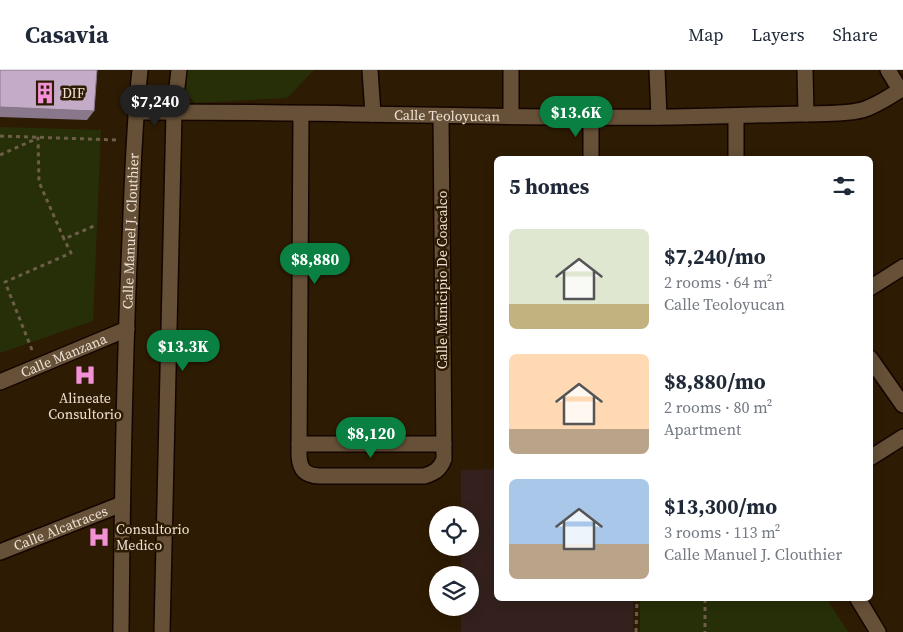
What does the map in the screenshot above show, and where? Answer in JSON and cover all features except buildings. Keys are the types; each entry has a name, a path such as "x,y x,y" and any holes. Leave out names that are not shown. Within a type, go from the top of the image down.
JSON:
{"street":[{"name":"Calle Manuel J. Clouthier","path":"122,632 122,504 126,330 135,112 140,70"},
{"path":"162,632 174,112 179,70"},
{"path":"370,70 373,114"},
{"path":"511,70 511,115"},
{"path":"657,70 659,117"},
{"path":"805,70 806,114"},
{"path":"888,70 901,89"},
{"name":"Calle Teoloyucan","path":"135,112 441,116 511,115 591,118 806,114 862,110 901,89"},
{"name":"Calle Municipio De Coacalco","path":"301,114 300,464 303,471 309,475 338,476 428,475 437,471 442,466 444,444 441,116"},
{"path":"736,116 736,156"},
{"path":"591,118 591,156"},
{"path":"873,286 903,267"},
{"name":"Calle Manzana","path":"0,382 126,330"},
{"path":"873,362 903,405"},
{"path":"873,456 903,437"},
{"path":"299,444 444,444"},
{"name":"Calle Alcatraces","path":"0,552 122,504"},
{"path":"859,601 878,632"}],"path":[{"path":"0,136 134,140"},
{"path":"0,155 38,138"},
{"path":"38,138 39,182 71,253 5,282 38,366"},
{"path":"64,238 94,226"},
{"path":"636,632 637,601"},
{"path":"705,601 705,632"}],"shaded area":[{"path":"494,469 494,601 633,601 633,632 461,632 461,616 479,616 479,566 461,566 461,556 479,556 479,506 461,506 461,470"}],"green space":[{"path":"187,70 314,70 287,98 195,103 184,91"},
{"path":"0,127 101,130 93,321 0,353"},
{"path":"640,601 828,601 848,632 640,632"}],"place":[{"name":"DIF","path":"45,93"},
{"name":"Alineate Consultorio","path":"85,375"},
{"name":"Consultorio Medico","path":"99,537"}]}
